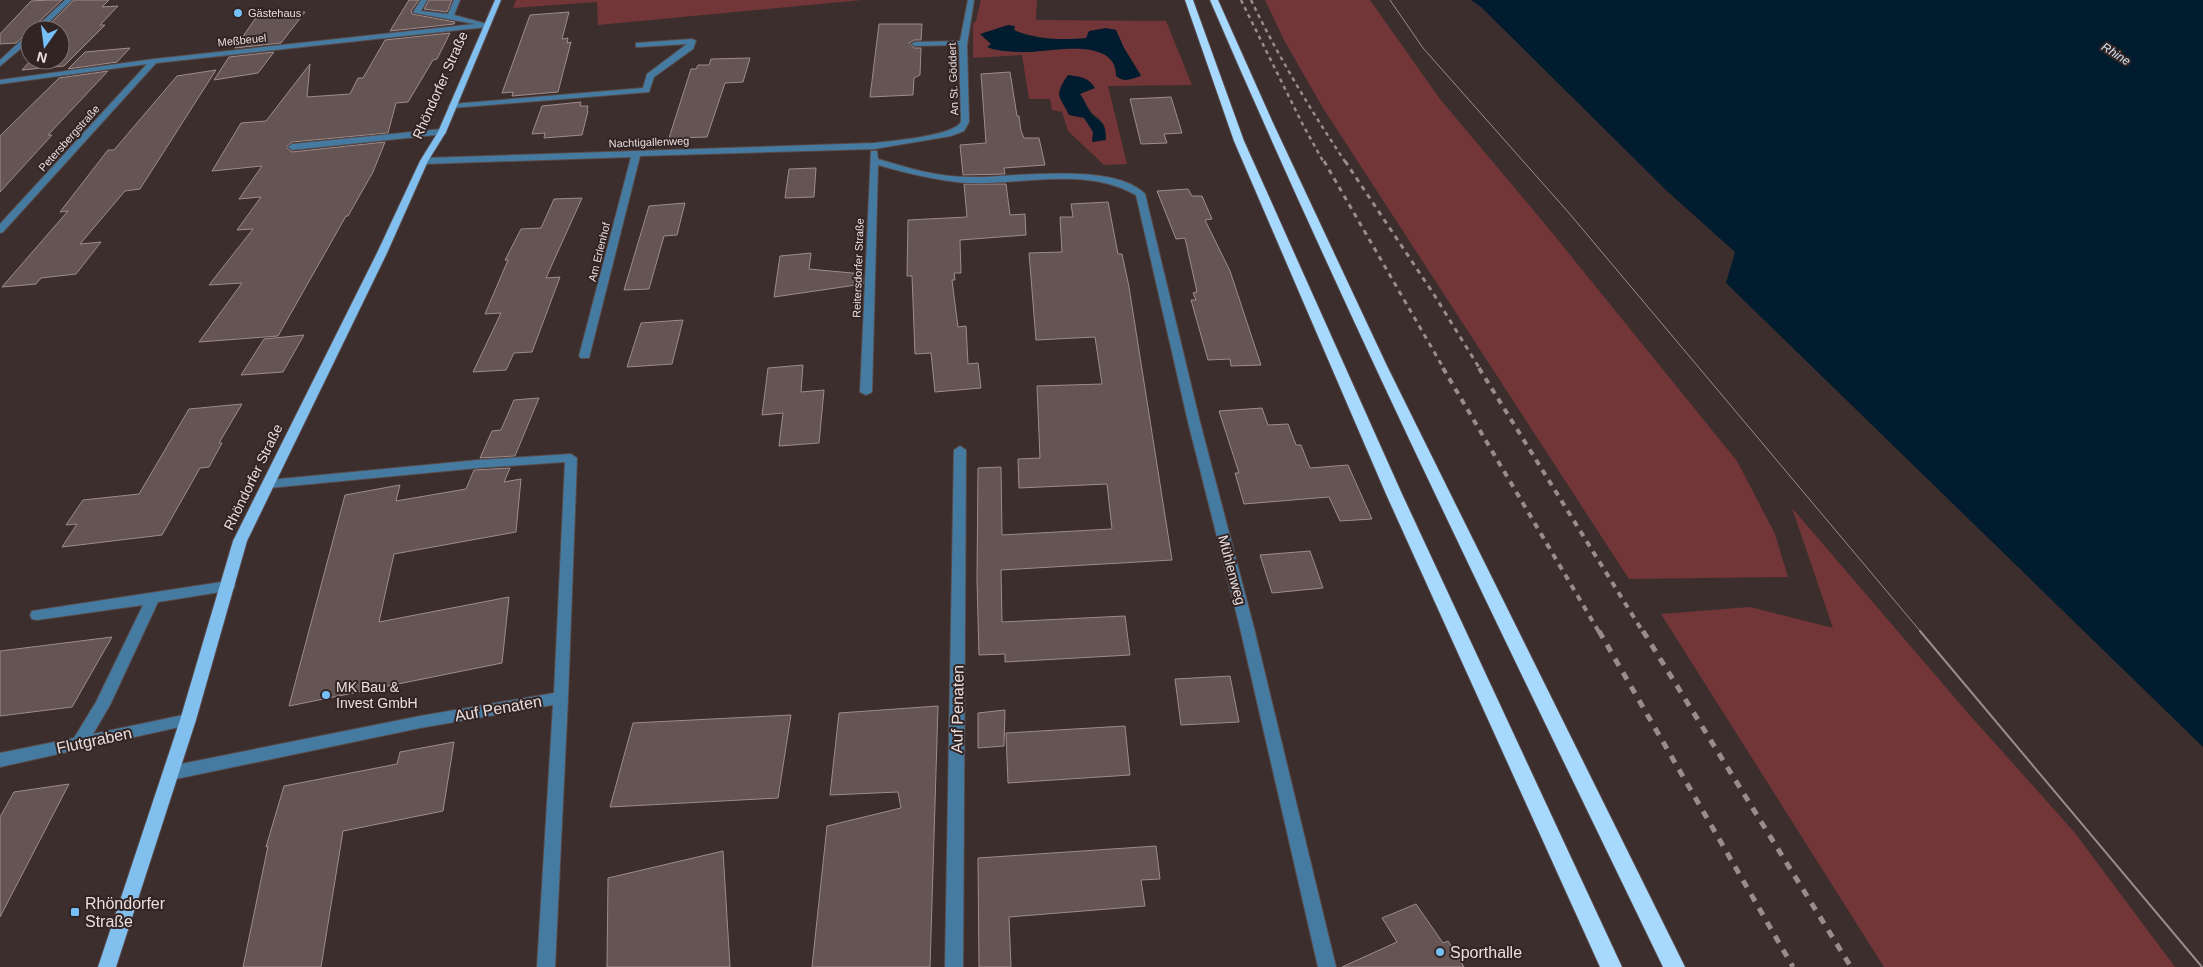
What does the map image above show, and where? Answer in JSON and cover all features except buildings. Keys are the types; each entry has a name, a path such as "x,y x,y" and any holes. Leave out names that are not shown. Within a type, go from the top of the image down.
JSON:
{"highway":[{"path":"1189,0 1243,150 1394,494 1611,967"},
{"path":"1214,0 1273,137 1441,492 1674,967"}],"main road":[{"name":"Rhöndorfer Straße","path":"107,967 188,720 240,541 382,253 424,161 442,132 498,0"}],"street":[{"path":"48,20 69,0"},
{"path":"424,0 417,12 487,25"},
{"path":"450,17 457,0"},
{"name":"An St. Göddert","path":"874,146 948,134 961,129 965,122 962,43 965,18 970,0"},
{"name":"Meßbeuel","path":"0,82 154,61 487,25"},
{"path":"452,106 646,90 650,76 690,47 692,41 639,45"},
{"path":"915,44 962,43"},
{"path":"0,64 20,46"},
{"name":"Petersbergstraße","path":"0,230 154,61"},
{"path":"292,148 442,132"},
{"name":"Nachtigallenweg","path":"424,161 874,146"},
{"name":"Reitersdorfer Straße","path":"866,392 874,146"},
{"name":"Am Erlenhof","path":"585,356 636,154"},
{"name":"Mühlenweg","path":"874,161 905,170 967,180 1081,176 1122,184 1140,194 1194,422 1248,628 1327,967"},
{"name":"Auf Penaten","path":"954,967 960,450"},
{"path":"269,484 478,464 571,458 561,698"},
{"path":"38,615 228,586"},
{"path":"79,743 102,706 153,598"},
{"name":"Auf Penaten","path":"171,773 420,722 561,698 546,967"},
{"name":"Flutgraben","path":"0,760 188,720"}],"shaded area":[{"path":"516,0 862,0 598,25 597,2 513,8"},
{"path":"981,0 1037,0 1036,20 1166,21 1192,85 1108,86 1127,164 1104,165 1068,131 1062,112 1052,110 1050,99 1029,99 1022,55 973,58 973,24 976,21","holes":["1015,26 1014,30 1021,33 1061,40 1087,38 1104,30 1116,30 1124,48 1141,75 1116,67 1109,56 1092,50 1075,47 1028,52 994,50 988,47 991,44 981,35","1091,81 1080,94 1092,113 1101,120 1093,132 1084,117 1069,115 1062,102"]},
{"path":"1265,0 1370,0 1440,99 1545,224 1737,461 1775,534 1788,577 1629,579 1323,108 1284,40"},
{"path":"1792,508 1967,712 2075,833 2175,967 1884,967 1661,614 1750,607 1833,628"}],"water":[{"name":"Rhine","path":"1471,0 2203,0 2203,747 1726,283 1735,252 1667,191 1481,7"},
{"path":"1008,25 1015,26 1014,30 1031,36 1059,39 1086,38 1089,31 1106,28 1116,30 1124,48 1141,76 1128,80 1119,78 1116,76 1114,64 1106,56 1095,51 1068,49 1014,52 987,47 991,44 980,34"},
{"path":"1068,75 1087,80 1095,88 1080,94 1088,109 1105,127 1106,140 1092,142 1093,132 1084,118 1069,115 1059,93"}],"tram line":[{"path":"1390,0 1423,48 1569,213 1921,632"},
{"path":"1920,631 2202,967"}],"railway":[{"path":"1241,0 1324,163"},
{"path":"1251,0 1295,83 1346,163"},
{"path":"1324,161 1444,369"},
{"path":"1345,161 1433,293 1480,369"},
{"path":"1443,368 1599,632"},
{"path":"1479,368 1643,632"},
{"path":"1599,631 1793,967"},
{"path":"1643,631 1851,967"}],"place":[{"name":"Gästehaus","path":"238,13"},
{"name":"MK Bau & Invest GmbH","path":"326,695"},
{"name":"Rhöndorfer Straße","path":"75,912"},
{"name":"Sporthalle","path":"1440,952"}]}
